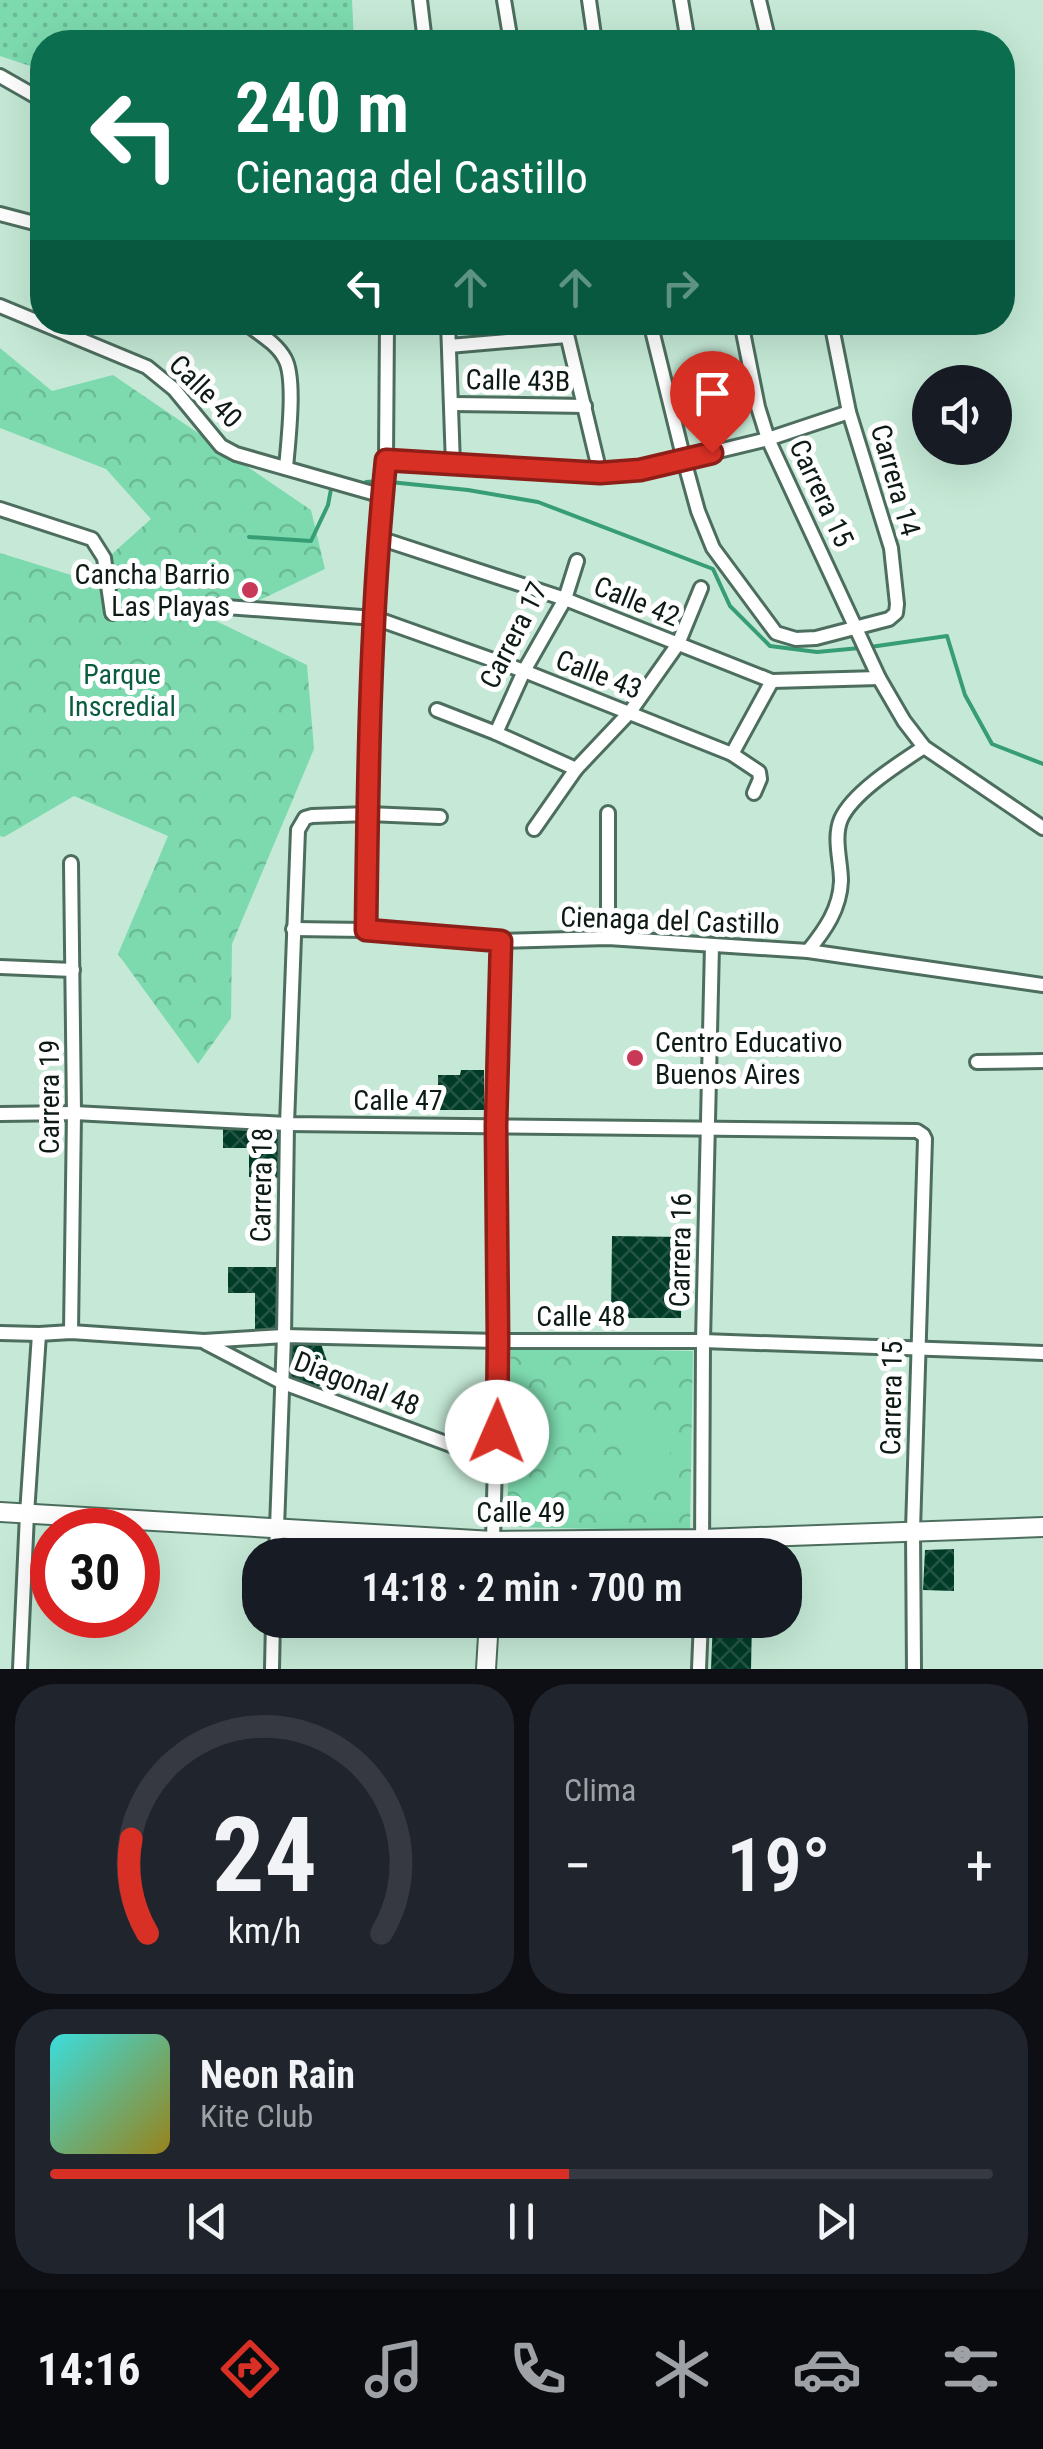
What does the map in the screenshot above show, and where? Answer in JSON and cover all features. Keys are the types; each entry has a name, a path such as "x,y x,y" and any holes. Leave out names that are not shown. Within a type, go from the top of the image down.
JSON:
{"street":[{"path":"420,0 424,30"},
{"path":"504,0 509,30"},
{"path":"589,0 593,30"},
{"path":"681,0 686,30"},
{"path":"759,0 766,30"},
{"path":"0,76 30,93"},
{"path":"0,214 30,222"},
{"name":"Calle 40","path":"0,306 30,319"},
{"name":"Calle 40","path":"69,335 146,367 174,388 220,446 236,454 286,468 384,486"},
{"path":"262,335 277,346 287,361 290,378 286,468"},
{"path":"366,930 375,618 386,460 387,335"},
{"path":"449,335 453,464"},
{"path":"450,346 525,335"},
{"path":"567,335 600,473"},
{"path":"653,335 698,512 713,548 776,633 796,639 860,634"},
{"name":"Carrera 15","path":"744,335 768,439 879,678"},
{"name":"Carrera 14","path":"834,335 850,412 891,548 897,604 896,612 889,618 860,634"},
{"name":"Calle 43B","path":"452,404 584,406"},
{"path":"386,460 600,473 640,470 768,439 850,412"},
{"path":"0,509 92,539 104,558 112,614"},
{"name":"Calle 42","path":"379,538 565,599 772,681 879,678"},
{"name":"Carrera 17","path":"496,732 524,671 565,599 577,561"},
{"path":"534,829 576,770 630,712 678,644 701,588"},
{"name":"Calle 43","path":"212,606 375,618 524,671 732,754"},
{"path":"879,678 904,722 924,746 1043,828"},
{"path":"754,793 760,779 758,772 732,754 772,681"},
{"path":"436,710 496,732 576,770"},
{"path":"808,951 826,928 838,898 841,818 858,796 924,746"},
{"path":"608,813 608,938"},
{"path":"368,814 440,816"},
{"name":"Carrera 18","path":"276,1538 298,830 305,818 368,814"},
{"name":"Carrera 19","path":"71,863 71,1332"},
{"name":"Cienaga del Castillo","path":"293,929 366,930 501,941 608,938 808,951 1043,985"},
{"path":"493,1538 501,941"},
{"name":"Carrera 16","path":"702,1538 712,945"},
{"path":"0,967 74,970"},
{"path":"977,1062 1043,1061"},
{"name":"Calle 47","path":"0,1114 74,1113 287,1124 917,1131"},
{"name":"Carrera 15","path":"914,1669 913,1530 925,1139 917,1131"},
{"name":"Calle 48","path":"0,1333 71,1332 204,1342 284,1336 703,1341 1043,1353"},
{"path":"20,1669 39,1334"},
{"name":"Diagonal 48","path":"204,1342 281,1382 497,1462"},
{"name":"Calle 49","path":"0,1512 372,1538"},
{"name":"Calle 49","path":"802,1539 1043,1526"},
{"path":"272,1669 273,1638"},
{"path":"486,1669 487,1638"},
{"path":"700,1669 701,1638"}],"green space":[{"path":"0,0 352,0 353,30 30,30 30,66 0,56"},
{"name":"Parque Inscredial","path":"0,348 52,391 113,375 311,510 325,569 216,621 307,665 314,749 232,944 231,1018 198,1064 118,954 168,836 74,796 0,836 0,553 84,579 151,519 106,469 0,428"},
{"path":"511,1347 693,1351 690,1531 507,1527"},
{"path":"624,1414 672,1415 669,1488 621,1487"}],"building":[{"path":"461,1070 484,1070 484,1110 438,1110 438,1075 460,1075"},
{"path":"223,1127 282,1128 281,1178 249,1177 249,1148 223,1148"},
{"path":"612,1236 682,1237 681,1318 611,1318"},
{"path":"228,1267 280,1267 281,1332 255,1332 255,1293 228,1293"},
{"path":"291,1342 321,1344 329,1367 317,1391 289,1377"},
{"path":"954,1549 954,1591 923,1590 925,1550"},
{"path":"712,1638 752,1638 751,1669 711,1669"}],"waterway":[{"path":"366,482 380,481"},
{"path":"390,482 538,502 713,569 730,606 770,646 817,652 860,648"},
{"path":"249,537 311,541 331,489"},
{"path":"870,647 947,636 965,695 992,744 1043,764"}],"place":[{"name":"Cancha Barrio Las Playas","path":"250,590"},
{"name":"Centro Educativo Buenos Aires","path":"635,1058"}],"route":[{"path":"497,1432 496,1125 501,941 366,930 375,618 386,460 600,473 640,470 712,453"}]}
